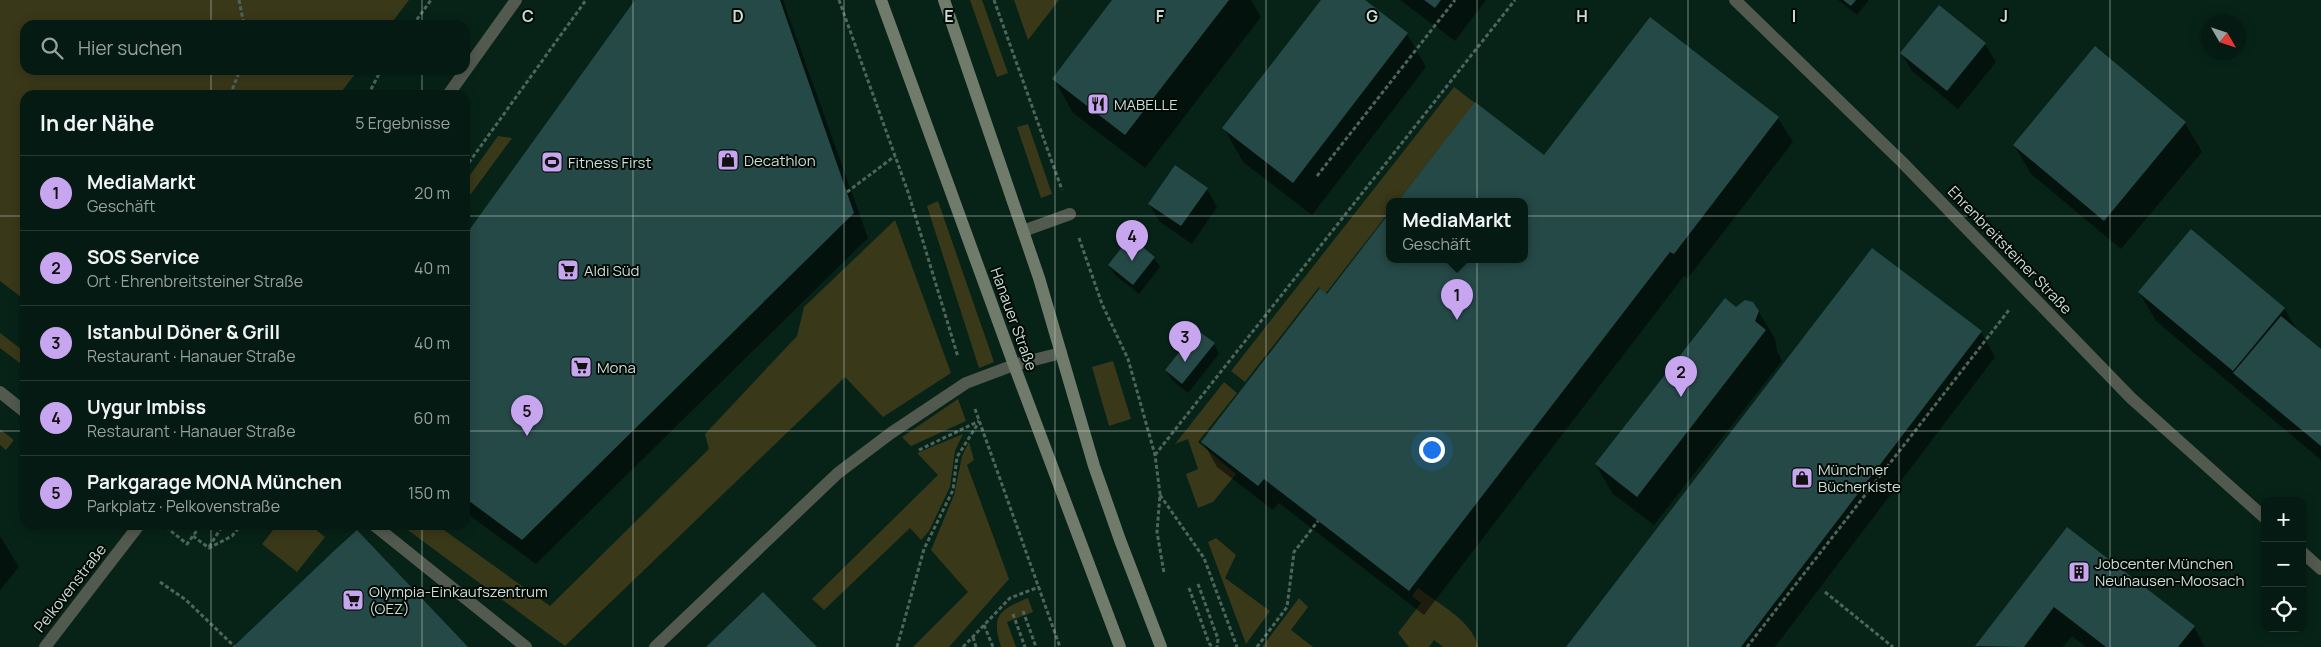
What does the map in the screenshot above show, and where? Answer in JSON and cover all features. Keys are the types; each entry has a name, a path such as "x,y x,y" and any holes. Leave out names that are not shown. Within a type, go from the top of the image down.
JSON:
{"main road":[{"name":"Hanauer Straße","path":"881,0 1014,365 1120,647"},
{"path":"944,0 1023,232 1101,484 1161,647"}],"street":[{"path":"470,64 516,0"},
{"name":"Ehrenbreitsteiner Straße","path":"1735,0 1902,162 2131,398 2261,514"},
{"path":"452,90 462,75"},
{"path":"1023,232 1070,214"},
{"path":"655,647 838,473 891,433 966,383 1014,365 1061,353"},
{"path":"0,392 20,408"},
{"name":"Pelkovenstraße","path":"45,647 135,530"},
{"path":"380,530 526,647"},
{"path":"2306,556 2321,569"}],"path":[{"path":"239,0 243,20"},
{"path":"417,20 431,0"},
{"path":"470,161 586,0"},
{"path":"840,0 895,156 966,383 1060,647"},
{"path":"994,0 1102,304 1128,359 1155,456 1160,494 1157,532 1164,578"},
{"path":"1318,176 1455,0"},
{"path":"1155,456 1515,0"},
{"path":"232,90 238,75"},
{"path":"371,90 378,75"},
{"path":"847,192 895,156"},
{"path":"1747,647 2009,310"},
{"path":"897,647 924,549 953,490 958,458 979,421"},
{"path":"1160,494 1204,558 1237,647"},
{"path":"1257,647 1287,607 1294,552 1318,521"},
{"path":"170,530 187,544 197,530"},
{"path":"208,548 220,530"},
{"path":"208,548 232,536 237,530"},
{"path":"193,536 208,548"},
{"path":"160,582 186,600 234,646"},
{"path":"1198,584 1218,639 1217,647"},
{"path":"963,647 1010,598 1039,587"},
{"path":"1189,588 1212,647"},
{"path":"1825,592 1893,647"},
{"path":"1023,611 1036,647"},
{"path":"1013,614 1025,647"},
{"path":"984,625 992,647"},
{"path":"972,637 976,647"}],"shaded area":[{"path":"0,0 409,0 394,20 20,20 20,75 354,75 343,90 20,90 20,296 0,281"},
{"path":"970,0 982,0 1008,73 997,77"},
{"path":"1014,0 1059,0 1028,40"},
{"path":"1454,87 1475,103 1400,198 1386,198 1386,216 1326,293 1319,287 1245,382 1231,371"},
{"path":"1028,124 1052,194 1041,198 1017,127"},
{"path":"498,136 512,138 470,195 470,175"},
{"path":"938,201 994,362 979,368 927,206"},
{"path":"895,220 951,373 883,417 845,377 565,646 408,530 444,530 550,606 709,449 705,434 797,336 804,307"},
{"path":"0,333 20,348 20,363 0,348"},
{"path":"1113,361 1131,419 1109,426 1092,367"},
{"path":"1224,382 1237,393 1198,442 1236,474 1213,502 1198,508 1186,474 1198,469 1188,439 1175,444"},
{"path":"958,399 966,421 911,446 902,437"},
{"path":"0,429 14,440 6,450 0,445"},
{"path":"963,434 955,451 950,487 929,531 921,540 910,528 824,610 812,599 938,475 917,453"},
{"path":"969,442 974,460 967,465 1009,579 949,647 913,647 968,592 931,550 954,495 962,456"},
{"path":"273,530 316,530 325,537 297,572 262,544"},
{"path":"1216,538 1236,555 1225,578 1270,611 1246,644 1208,542"},
{"path":"1418,588 1462,621 1475,638 1478,647 1443,647 1434,640 1429,647 1409,647 1398,633 1421,603 1412,596"},
{"path":"1028,598 1033,612 1007,622 1016,647 1001,647 997,628 1000,615 1010,606"},
{"path":"1299,598 1308,607 1291,630 1313,647 1262,647"}],"building":[{"name":"Mona","path":"635,0 780,0 854,213 522,540 470,502 470,229"},
{"path":"1112,0 1229,0 1125,135 1052,79"},
{"path":"1321,0 1365,0 1408,33 1293,183 1222,128"},
{"path":"1424,0 1441,0 1435,8"},
{"path":"1843,0 1856,0 1851,6"},
{"path":"1939,5 1986,43 1947,91 1900,53"},
{"path":"1650,17 1779,117 1674,254 1670,252 1409,591 1264,479 1258,486 1201,442 1320,288 1327,294 1386,217 1386,263 1528,263 1528,198 1400,198 1475,102 1544,155"},
{"path":"2095,46 2186,122 2104,221 2013,145"},
{"path":"1175,165 1208,188 1181,226 1148,204"},
{"path":"2191,229 2285,308 2233,371 2138,292"},
{"path":"1130,237 1155,257 1133,285 1108,265"},
{"path":"1872,248 1982,331 1741,647 1566,647"},
{"path":"1725,298 1736,307 1745,300 1753,302 1759,311 1755,321 1766,330 1637,497 1595,464"},
{"path":"2281,316 2321,349 2321,446 2233,373"},
{"path":"1197,330 1215,343 1182,384 1165,370"},
{"name":"Jobcenter München Neuhausen-Moosach","path":"2067,527 2195,626 2178,647 2106,647 2054,607 2024,647 1975,646"},
{"name":"Olympia-Einkaufszentrum (OEZ)","path":"357,530 468,647 233,647 336,549"},
{"path":"763,592 817,647 706,647"}],"place":[{"name":"MABELLE","path":"1098,104"},
{"name":"Decathlon","path":"728,160"},
{"name":"Fitness First","path":"552,162"},
{"name":"Uygur Imbiss","path":"1132,261"},
{"name":"Aldi Süd","path":"568,270"},
{"name":"MediaMarkt","path":"1457,320"},
{"name":"Istanbul Döner & Grill","path":"1185,362"},
{"name":"Mona","path":"581,367"},
{"name":"SOS Service","path":"1681,397"},
{"name":"Parkgarage MONA München","path":"527,436"},
{"name":"Münchner Bücherkiste","path":"1802,478"},
{"name":"Jobcenter München Neuhausen-Moosach","path":"2079,572"},
{"name":"Olympia-Einkaufszentrum (OEZ)","path":"353,600"}]}
